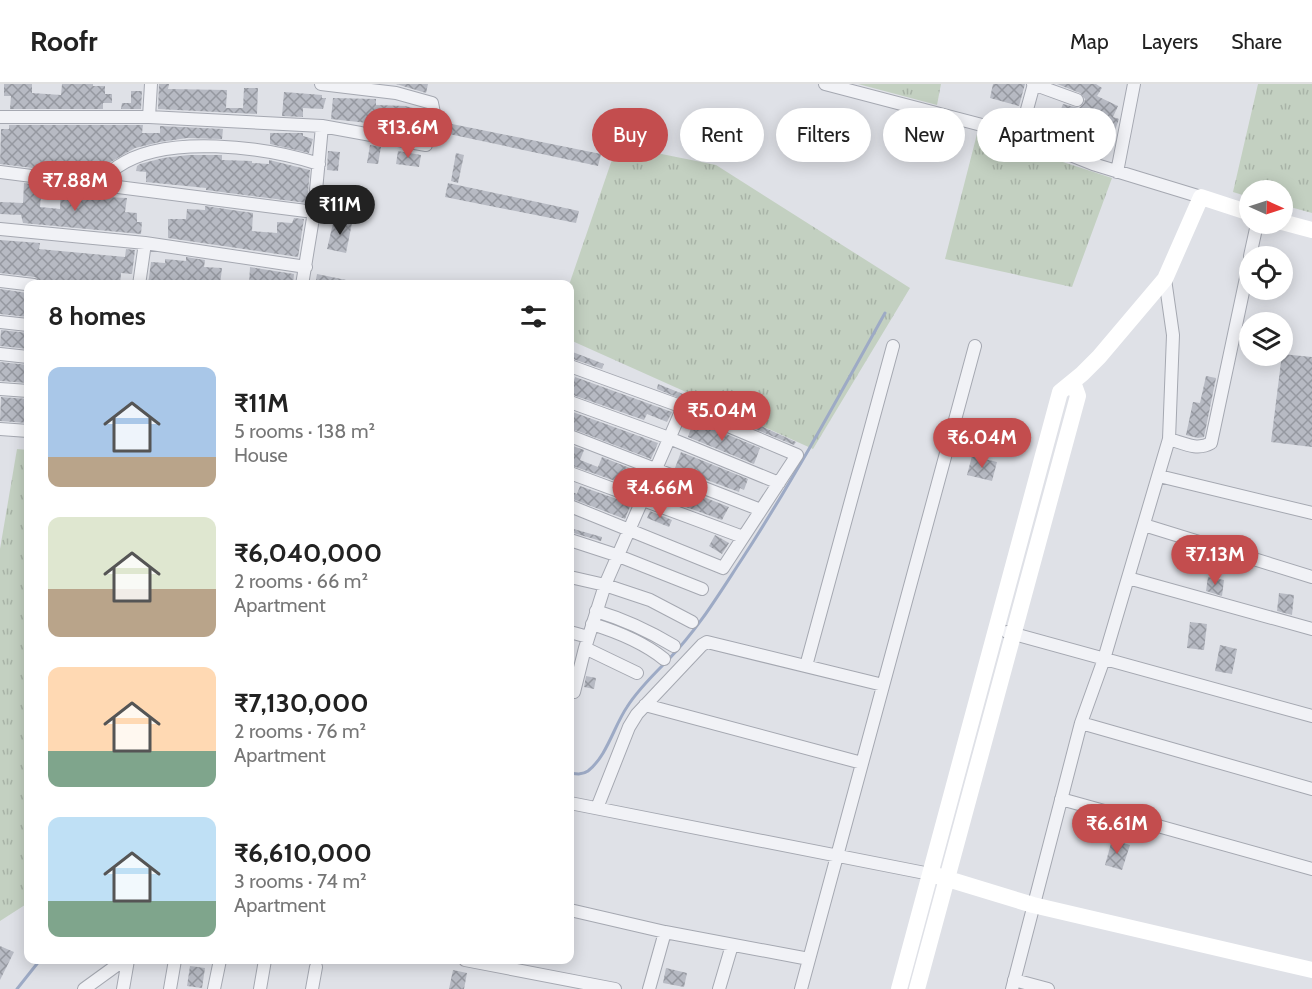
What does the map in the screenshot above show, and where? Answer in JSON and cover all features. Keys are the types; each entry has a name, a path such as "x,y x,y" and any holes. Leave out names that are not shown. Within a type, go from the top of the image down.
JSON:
{"street":[{"path":"149,117 151,84"},
{"path":"0,117 149,117 322,126 426,144 435,110 432,103 396,93 321,84"},
{"path":"825,84 977,124"},
{"path":"1027,108 1033,84 1077,100"},
{"path":"1117,172 1134,84"},
{"path":"303,280 314,212 322,126"},
{"path":"104,186 115,168 131,159 145,152 179,146 260,151 319,164"},
{"path":"1091,162 1239,209"},
{"path":"0,172 314,212"},
{"path":"899,989 1060,392 1099,357 1165,279 1200,197"},
{"path":"1293,225 1312,230"},
{"path":"0,229 145,243 306,267"},
{"path":"140,280 145,243"},
{"path":"1048,989 1013,984 1081,723 1104,659 1169,439 1173,335 1165,279"},
{"path":"0,281 24,284"},
{"path":"1169,439 1196,447 1204,447 1211,443 1241,300"},
{"path":"0,322 24,325"},
{"path":"806,666 893,346"},
{"path":"801,989 975,346"},
{"path":"0,354 24,357"},
{"path":"574,367 683,407 797,455 723,568 574,508"},
{"path":"917,989 1078,396 1073,382"},
{"path":"0,389 24,391"},
{"path":"574,403 669,438 779,483"},
{"path":"574,692 604,585 683,407"},
{"path":"0,429 24,431"},
{"path":"574,438 761,510"},
{"path":"574,475 743,537"},
{"path":"1159,476 1312,513"},
{"path":"1144,525 1312,578"},
{"path":"574,541 616,555 702,590"},
{"path":"574,578 651,600 692,622"},
{"path":"1128,578 1312,629"},
{"path":"596,611 652,633 674,646"},
{"path":"592,624 636,641 664,659"},
{"path":"996,628 1312,716"},
{"path":"574,635 637,674"},
{"path":"597,808 629,727 645,705 707,642 883,685"},
{"path":"645,705 862,763"},
{"path":"1081,723 1312,789"},
{"path":"1061,799 1312,869"},
{"path":"574,804 930,874 1033,905 1312,970"},
{"path":"574,911 665,932 809,959"},
{"path":"649,989 665,932"},
{"path":"719,989 732,945"},
{"path":"84,989 118,964"},
{"path":"123,989 127,964"},
{"path":"170,989 174,964"},
{"path":"214,989 219,964"},
{"path":"260,989 264,964"},
{"path":"486,964 615,989"},
{"path":"312,989 316,967"}],"green space":[{"path":"858,84 941,84 937,105"},
{"path":"1258,84 1312,84 1312,213 1293,208 1293,180 1239,180 1239,194 1233,192"},
{"path":"977,134 977,162 1063,162 1112,178 1072,287 945,259"},
{"path":"668,155 680,158 680,162 716,165 910,288 813,449 574,342 574,280 571,280 611,162 668,162"},
{"path":"17,449 24,450 24,906 0,921 0,549"}],"building":[{"path":"4,84 32,84 32,93 61,95 62,84 105,86 105,94 112,94 112,103 103,103 103,109 10,109 11,96 4,96"},
{"path":"159,84 169,84 168,89 227,90 226,108 243,108 244,88 258,88 257,114 158,109"},
{"path":"396,84 428,84 426,93"},
{"path":"993,84 1025,84 1019,106 990,98"},
{"path":"1057,84 1096,84 1102,88 1097,96 1118,106 1116,110 1116,108 1079,108 1085,99 1080,93"},
{"path":"131,91 142,91 141,109 121,109 122,103 131,103"},
{"path":"284,92 322,95 322,98 326,98 323,109 303,108 303,117 282,116"},
{"path":"333,98 376,99 376,105 405,106 425,111 419,135 400,132 400,130 377,128 377,124 331,119"},
{"path":"1063,104 1079,108 1061,108"},
{"path":"452,124 592,152 592,162 599,162 598,166 449,134"},
{"path":"9,125 143,125 142,133 160,133 160,126 223,129 222,139 187,138 135,148 109,163 104,163 104,169 99,176 0,164 1,129 9,129"},
{"path":"270,133 303,133 303,136 313,139 309,153 270,144"},
{"path":"370,145 381,147 378,164 367,163"},
{"path":"328,151 340,152 338,171 327,170"},
{"path":"398,151 421,155 419,167 396,164"},
{"path":"456,153 464,155 458,183 451,181"},
{"path":"189,155 222,155 222,160 252,161 252,163 269,164 269,160 310,170 307,203 206,190 206,188 146,182 146,172 136,171 140,164"},
{"path":"24,183 42,186 40,207 60,209 61,188 83,191 82,196 127,198 125,212 137,213 137,222 142,222 141,234 23,223 21,215 0,214 0,202 23,203"},
{"path":"448,183 579,211 576,223 445,197"},
{"path":"326,187 336,188 333,207 324,205"},
{"path":"205,206 253,213 252,231 277,233 277,222 292,223 294,218 304,219 298,257 168,238 168,219 186,219 187,209 205,210"},
{"path":"334,219 352,223 346,253 327,249"},
{"path":"0,240 40,243 39,249 125,257 126,249 135,250 132,274 121,273 120,280 38,280 35,277 0,273"},
{"path":"186,257 205,260 204,267 222,268 221,280 149,280 151,262 165,263 165,259 186,261"},
{"path":"250,267 294,274 293,280 249,280"},
{"path":"317,274 346,280 316,280"},
{"path":"0,289 24,292 24,317 0,314"},
{"path":"1,330 24,333 24,349 0,346"},
{"path":"574,353 604,364 602,369 574,359"},
{"path":"1293,355 1312,357 1312,447 1271,442 1280,366 1293,366"},
{"path":"0,362 24,365 24,383 0,381"},
{"path":"1206,376 1216,378 1204,437 1198,438 1186,435 1193,402 1200,403"},
{"path":"575,377 672,412 667,422 647,414 644,420 574,395"},
{"path":"658,384 749,418 748,420 796,442 794,445 657,389"},
{"path":"1,397 24,399 24,423 0,421"},
{"path":"574,412 658,443 651,459 574,430"},
{"path":"687,418 760,448 754,464 688,437 691,428 684,425"},
{"path":"574,446 584,450 580,460 598,467 602,457 645,474 638,489 574,466"},
{"path":"681,452 748,479 744,490 740,488 739,492 675,468"},
{"path":"972,456 997,462 992,481 967,475"},
{"path":"660,480 729,507 722,520 653,495"},
{"path":"580,486 631,504 625,519 574,500 574,493 577,494"},
{"path":"650,511 672,520 669,527 647,518"},
{"path":"574,529 602,537 601,541 574,533"},
{"path":"715,535 729,543 722,554 709,546"},
{"path":"1208,577 1224,580 1222,596 1206,591"},
{"path":"1279,593 1294,595 1292,615 1277,611"},
{"path":"1190,622 1207,624 1204,650 1187,648"},
{"path":"1220,645 1237,649 1232,674 1215,671"},
{"path":"586,676 596,678 594,689 584,687"},
{"path":"1112,840 1130,845 1122,870 1105,865"},
{"path":"0,946 14,952 0,980"},
{"path":"190,966 205,968 202,988 187,986"},
{"path":"666,968 687,973 684,987 663,983"},
{"path":"453,970 467,973 464,989 449,989"}],"waterway":[{"path":"669,659 708,611 761,529 816,437 885,313"},
{"path":"574,774 584,773 595,765 631,701 664,664"},
{"path":"17,989 37,964"}]}
